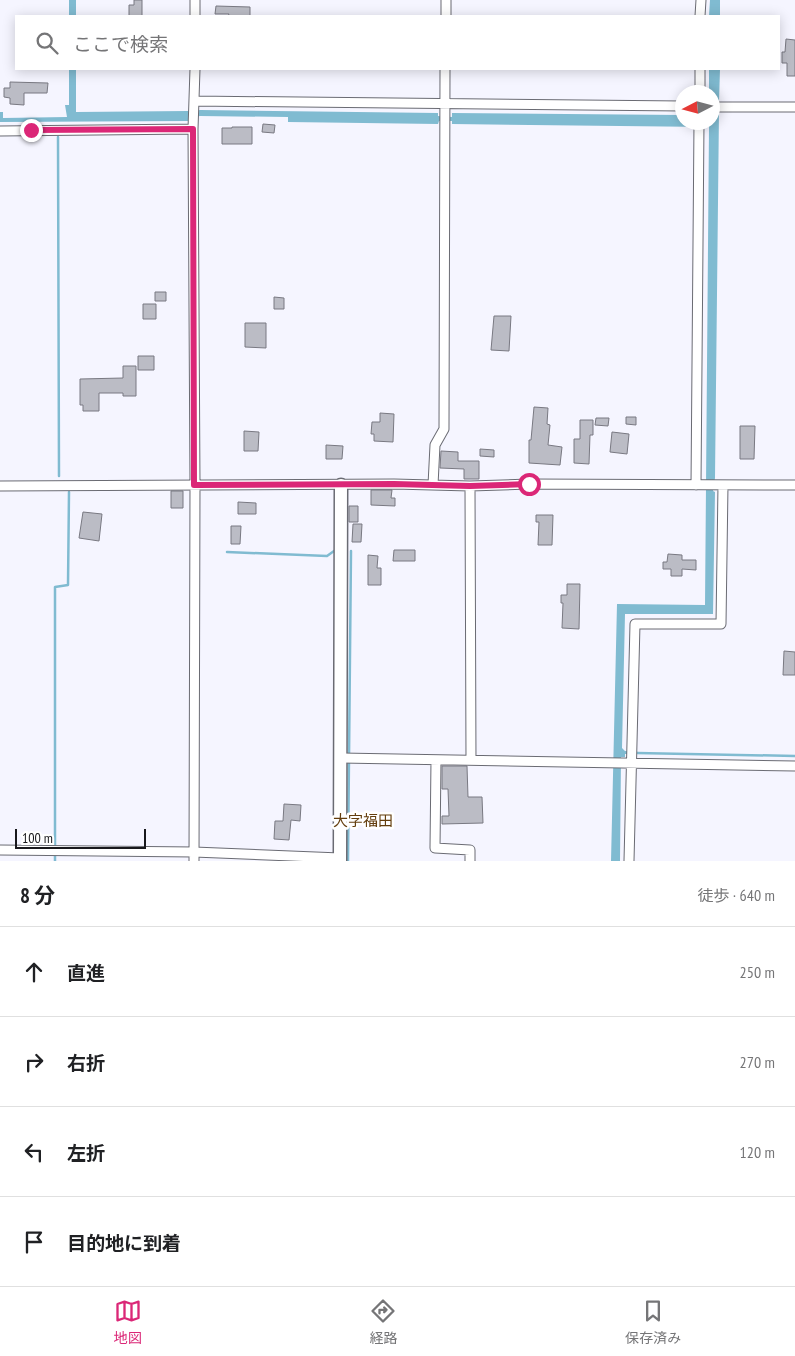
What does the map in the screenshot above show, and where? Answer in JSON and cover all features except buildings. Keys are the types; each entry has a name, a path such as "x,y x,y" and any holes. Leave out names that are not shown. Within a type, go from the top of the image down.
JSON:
{"street":[{"path":"195,0 195,15"},
{"path":"446,0 446,15"},
{"path":"700,0 700,15"},
{"path":"194,856 193,125 195,70"},
{"path":"433,485 435,445 444,429 445,70"},
{"path":"700,70 700,85"},
{"path":"195,106 445,104 675,106"},
{"path":"720,107 795,107"},
{"path":"0,131 193,125"},
{"path":"699,130 700,485"},
{"path":"0,850 340,859 346,758 341,485"},
{"path":"629,861 630,758 635,624 721,624 719,485"},
{"path":"0,486 795,485"},
{"path":"470,486 471,760"},
{"path":"346,758 610,763 630,758 795,766"},
{"path":"436,760 435,848 470,850 470,861"}],"water":[{"path":"69,0 76,0 76,15 69,15"},
{"path":"710,0 720,0 720,15 709,15"},
{"path":"69,70 76,70 76,112 189,112 200,110 438,113 438,116 452,117 452,113 675,115 675,127 452,124 452,121 439,121 438,124 288,122 288,117 200,116 189,118 189,121 0,122 0,112 3,112 3,118 67,117 65,105 69,105"},
{"path":"709,70 720,70 720,85 709,85"},
{"path":"709,130 719,130 713,614 625,614 622,748 625,751 639,752 639,754 625,754 625,757 621,757 620,861 611,861 617,604 705,605"}],"waterway":[{"path":"58,137 59,476"},
{"path":"55,846 55,587 68,585 69,492"},
{"path":"227,552 327,556 334,551"},
{"path":"348,861 351,551"},
{"path":"637,753 795,756"},
{"path":"55,855 55,861"}],"district":[{"name":"大字福田","path":"363,820"}],"route":[{"path":"31,130 193,129 194,485 394,484 470,486 529,484"}]}
